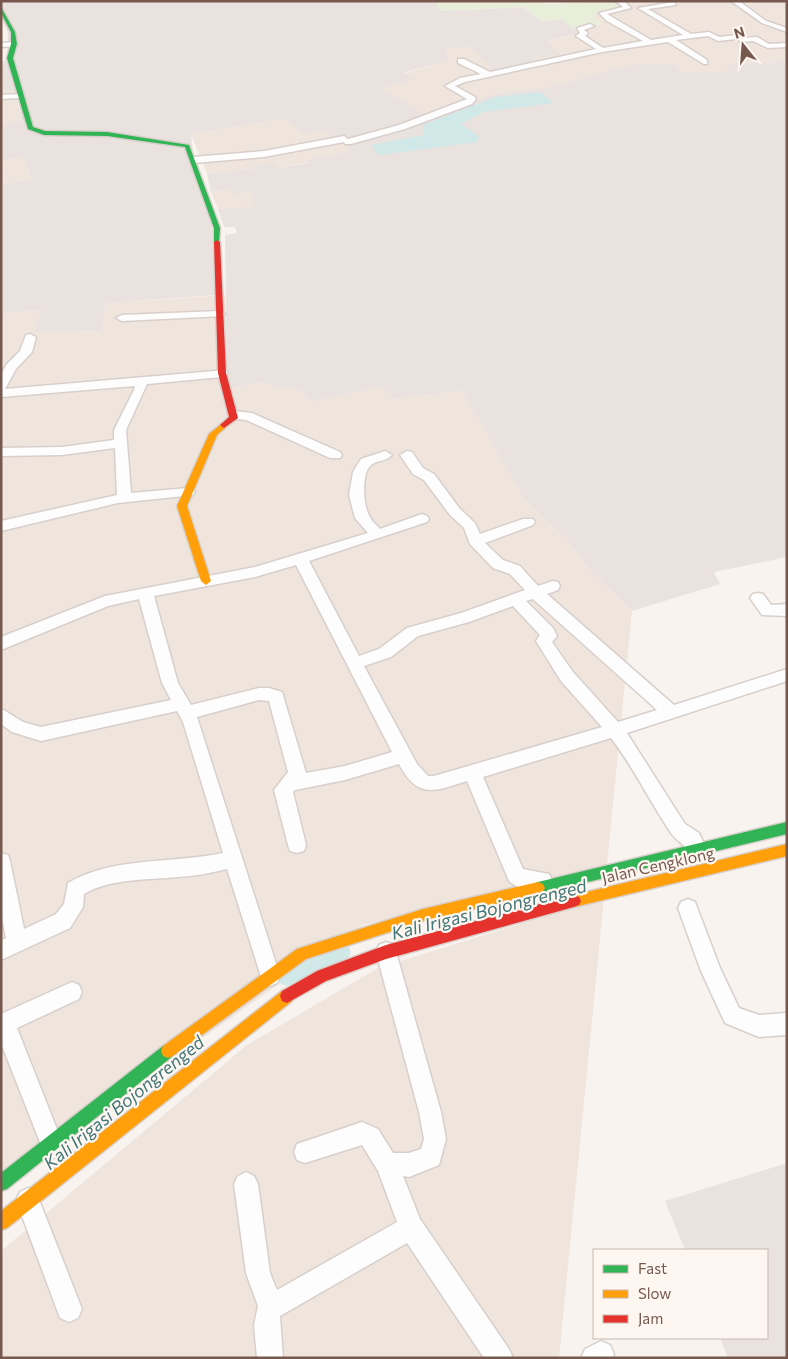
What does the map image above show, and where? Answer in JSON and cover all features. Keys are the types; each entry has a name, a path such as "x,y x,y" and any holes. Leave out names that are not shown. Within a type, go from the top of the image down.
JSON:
{"street":[{"path":"619,1 628,8 602,13 610,20 651,43"},
{"path":"643,1 650,6"},
{"path":"734,1 769,25 787,30"},
{"path":"674,4 641,8 690,36"},
{"path":"663,5 674,12"},
{"path":"1,8 11,26 14,44 6,58 30,128 35,131 107,134 182,144 186,146 193,160 217,228 220,267 219,314 222,374 234,415 232,420 213,434 182,506 206,581"},
{"path":"590,26 579,29 584,33 580,36 602,50"},
{"path":"709,34 712,33 709,30 718,29"},
{"path":"193,160 257,155 346,140 402,127 463,105 472,99 450,86 463,80 488,74 602,50 690,36 709,34 718,39 737,37 743,40 770,37"},
{"path":"778,36 787,35"},
{"path":"754,39 768,46 787,45"},
{"path":"670,40 704,62"},
{"path":"1,45 14,44"},
{"path":"565,47 579,56"},
{"path":"461,61 488,74"},
{"path":"1,98 20,96"},
{"path":"122,318 219,314"},
{"path":"1,386 12,365 26,352 30,337"},
{"path":"1,392 222,374"},
{"path":"124,498 119,443 120,430 140,390 141,382"},
{"path":"234,415 248,416 335,455"},
{"path":"1,452 62,451 119,443"},
{"path":"378,536 362,518 356,496 359,476 366,462 385,455"},
{"path":"407,455 418,471 429,477 456,512 470,526 475,541 498,564 515,570 535,592 671,713"},
{"path":"1,526 124,498 188,492"},
{"path":"1,644 105,601 255,572 378,536 422,519"},
{"path":"475,541 528,522"},
{"path":"301,560 403,756 417,779 425,784 434,784 787,676"},
{"path":"355,663 385,653 405,636 413,632 464,618 553,586"},
{"path":"144,592 170,683 191,721 275,988"},
{"path":"758,598 766,611 787,610"},
{"path":"516,600 546,631 549,636 544,641 553,657 580,692 614,730 679,830 692,840 690,861"},
{"path":"2,716 18,727 41,734 259,694 269,694 276,697 297,772 292,783 283,790 297,845"},
{"path":"292,783 345,773 403,756"},
{"path":"472,772 517,877 537,880 556,876 565,882"},
{"path":"1,1183 58,1155 191,1033 275,988 302,954 423,914 565,882 733,852 787,828"},
{"name":"Jalan Cengklong","path":"1,1222 28,1200 58,1155 275,988 322,976 386,952 537,910 690,861 733,852 787,850"},
{"path":"1,861 9,947 58,924 67,917 73,908 75,889 86,883 116,875 194,867 235,859"},
{"path":"688,908 711,971 732,1016 759,1026 787,1024"},
{"path":"386,952 420,1070 435,1139 431,1157 409,1165 387,1164"},
{"path":"58,1155 18,1064 3,1024 72,992"},
{"path":"305,1152 362,1133 370,1137 387,1164 411,1227 500,1358"},
{"path":"246,1184 258,1273 271,1307"},
{"path":"28,1200 69,1309"},
{"path":"270,1358 271,1350 266,1319 271,1307 411,1227"}],"shaded area":[{"path":"1,1 436,1 440,11 523,7 541,21 562,19 580,34 546,41 554,47 551,48 562,55 532,58 539,63 495,71 469,47 445,49 450,60 403,73 414,80 381,88 429,117 493,94 548,87 635,64 673,63 682,72 729,72 726,64 787,62 787,557 714,572 720,584 632,611 592,573 567,540 524,499 462,391 394,399 381,386 313,402 295,388 276,389 264,382 227,389 225,235 237,233 235,227 224,227 218,209 254,206 252,193 233,194 231,189 211,192 207,173 253,169 252,165 274,162 278,168 308,163 305,160 350,152 347,146 322,131 303,134 284,119 191,134 195,174 211,219 215,295 106,303 101,331 35,333 40,310 1,314 1,184 32,179 23,157 1,161 1,124 21,121 17,90 1,91 1,62 7,61 8,33 1,18"},
{"path":"623,1 787,1 787,14 784,15 787,17 787,62 727,64 729,72 682,72 673,63 635,64 548,87 493,94 429,118 380,88 413,80 402,74 450,60 445,49 469,47 496,71 538,63 531,58 561,54 550,48 546,41 579,35 573,29 601,24 590,14"},
{"path":"16,90 21,121 1,124 1,91"},
{"path":"284,119 303,134 322,131 347,146 350,152 306,160 309,162 278,168 252,165 254,169 207,173 191,134"},
{"path":"23,157 32,179 1,184 1,161"},
{"path":"231,189 234,194 252,193 255,206 218,209 211,192"},
{"path":"225,295 227,389 264,382 276,389 295,388 313,402 381,386 394,399 462,391 524,499 567,540 592,573 632,611 607,865 363,925 1,1180 1,314 40,310 36,333 101,331 106,303"},
{"path":"604,898 559,1358 1,1358 1,1251 247,1045 378,968"},
{"path":"787,1163 787,1358 728,1358 720,1339 768,1339 768,1249 685,1249 665,1201"}],"green space":[{"path":"436,1 543,1 546,4 623,1 630,8 592,15 602,24 573,29 561,19 541,21 523,7 440,11"}],"water":[{"path":"540,92 553,103 483,112 461,124 479,137 477,142 379,155 371,145 424,135 423,125 495,97"}],"waterway":[{"name":"Kali Irigasi Bojongrenged","path":"287,978 342,952"}],"traffic: fast":[{"path":"1,8 13,32 14,44 10,58 30,128 44,133 107,134 187,146 217,228 217,242"},
{"path":"538,888 787,828"},
{"path":"1,1183 168,1051"}],"traffic: slow":[{"path":"206,581 182,506 213,434 224,425"},
{"path":"574,901 787,850"},
{"path":"168,1051 302,954 423,915 538,888"},
{"path":"1,1222 287,996"}],"traffic: jam":[{"path":"217,242 222,373 234,418 224,425"},
{"path":"287,996 322,976 386,952 574,901"}]}
